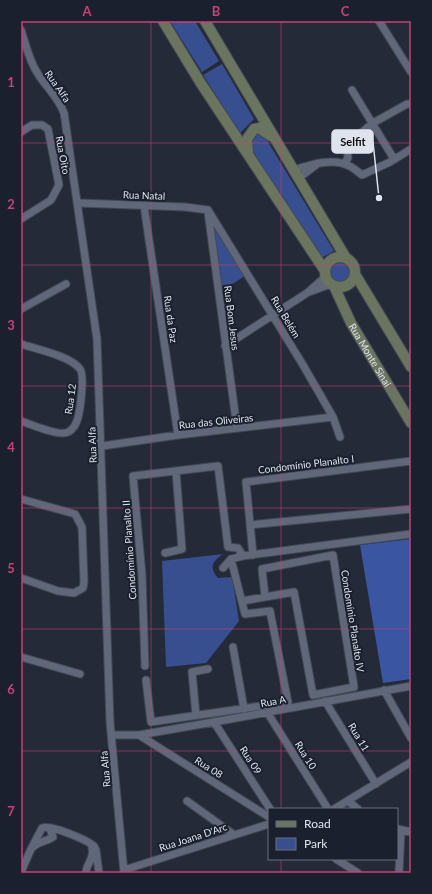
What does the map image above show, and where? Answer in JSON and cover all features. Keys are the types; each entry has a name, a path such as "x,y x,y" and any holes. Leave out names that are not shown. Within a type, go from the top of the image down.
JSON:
{"main road":[{"name":"Rua Monte Sinai","path":"163,21 329,279 351,323 411,423"},
{"path":"205,21 346,258 355,266 355,274 411,367"},
{"path":"248,155 247,139 254,129 263,130 276,140"},
{"path":"346,258 339,256 332,259 327,264 329,279 344,287 348,285 355,274"}],"street":[{"path":"378,21 411,72"},
{"name":"Rua Alfa","path":"21,30 31,62 38,75 61,103 64,113 79,203 98,339 112,735 124,871"},
{"path":"352,90 394,159"},
{"path":"344,164 348,158 347,145 373,123 407,104 411,104"},
{"name":"Rua Oito","path":"21,132 32,125 42,125 48,129 59,185 51,200 21,219"},
{"path":"296,174 319,164 344,164 348,165 362,175 411,149"},
{"name":"Rua Natal","path":"79,203 184,207 208,210"},
{"name":"Rua da Paz","path":"144,206 178,435"},
{"name":"Rua Belém","path":"208,210 273,315 333,417 340,437"},
{"name":"Rua Bom Jesus","path":"208,210 237,428"},
{"path":"225,346 329,279"},
{"path":"21,309 66,284"},
{"name":"Rua 12","path":"21,344 74,362 81,370 83,380 77,423 68,432 63,433 21,420"},
{"name":"Rua das Oliveiras","path":"102,446 178,435 333,417"},
{"name":"Condomínio Planalto I","path":"253,555 246,482 411,461"},
{"name":"Condomínio Planalto II","path":"145,666 142,575 133,476 218,466 228,547 238,548 243,556"},
{"path":"165,554 182,549 176,471"},
{"path":"21,499 75,514 82,527 84,582 83,588 74,593 58,591 21,578"},
{"path":"250,525 411,508"},
{"path":"223,568 231,559 243,556 411,534"},
{"name":"Condomínio Planalto IV","path":"242,601 294,592 313,695 354,687 333,555 262,568 266,596"},
{"path":"146,680 151,722 288,702 270,611 245,614 231,559"},
{"path":"233,647 244,709"},
{"path":"21,657 80,674"},
{"path":"196,715 192,672 208,669"},
{"name":"Rua A","path":"112,735 139,735 411,686"},
{"path":"384,690 411,738"},
{"name":"Rua 11","path":"325,701 376,784"},
{"name":"Rua 10","path":"267,712 327,808"},
{"name":"Rua 09","path":"214,722 269,808"},
{"name":"Rua 08","path":"139,735 268,816"},
{"path":"336,808 411,762"},
{"path":"187,801 233,834"},
{"path":"348,801 357,808"},
{"name":"Rua Joana D'Arc","path":"124,871 233,834 268,824"},
{"path":"21,872 42,828 66,832 91,846 93,855 86,873"},
{"path":"50,829 53,837"},
{"path":"399,873 399,830 411,832"},
{"path":"31,849 37,843 66,832"},
{"path":"82,841 92,844 96,850 99,873"},
{"path":"337,860 347,871 358,873"}],"green space":[{"path":"170,21 195,21 219,61 202,72"},
{"path":"222,64 254,119 240,133 203,75"},
{"path":"262,132 334,251 319,259 249,148 252,135"},
{"path":"211,223 245,276 221,291"},
{"path":"340,261 348,264 351,272 348,280 340,283 332,280 329,272 332,264"},
{"path":"223,554 214,562 213,571 218,578 232,577 239,621 206,663 166,667 162,561"}],"shaded area":[{"path":"411,539 411,679 383,683 360,545"}],"place":[{"name":"Selfit","path":"379,198"}]}
